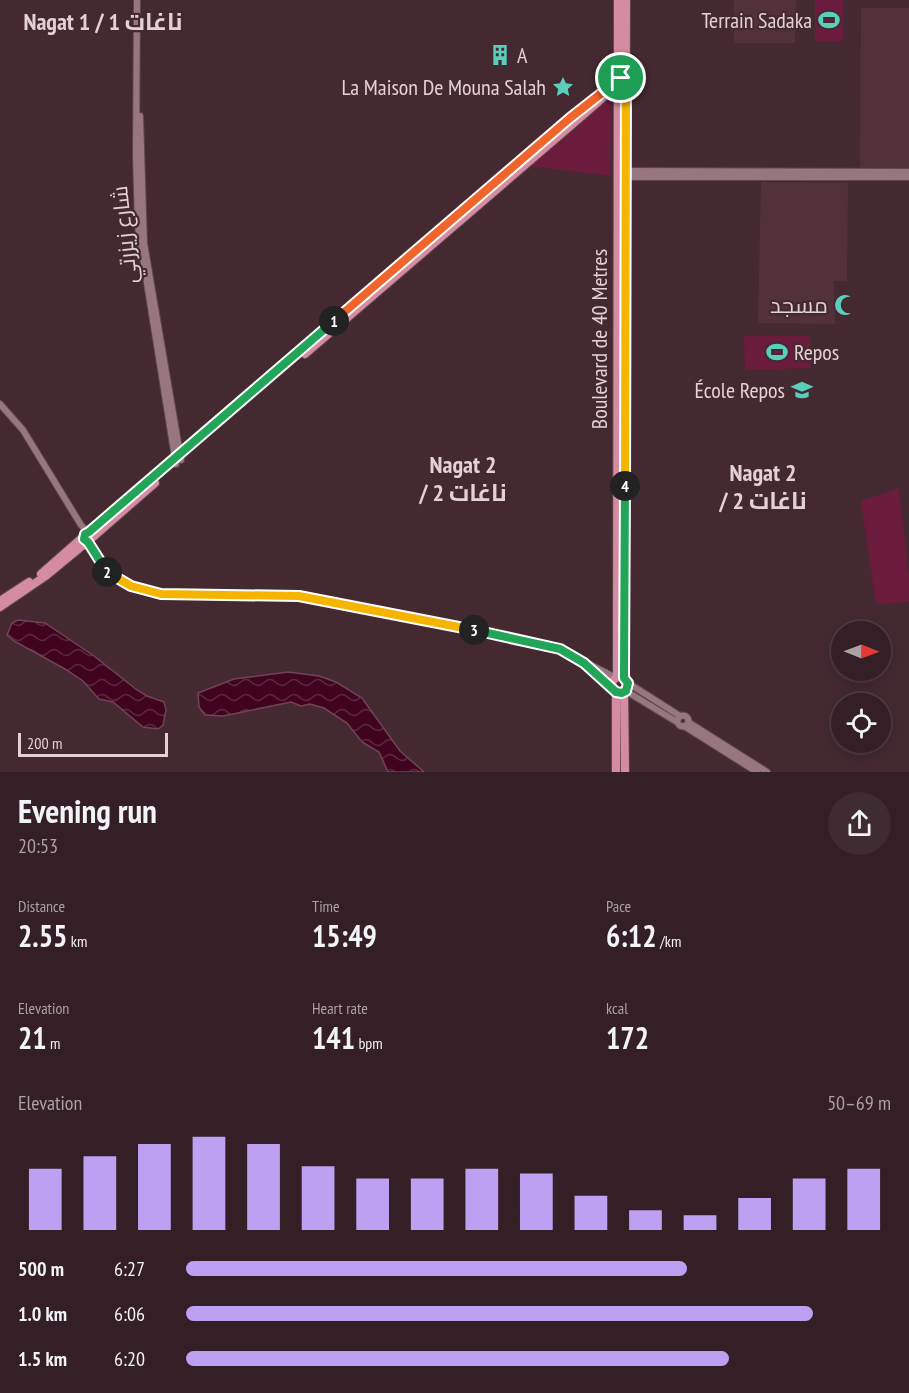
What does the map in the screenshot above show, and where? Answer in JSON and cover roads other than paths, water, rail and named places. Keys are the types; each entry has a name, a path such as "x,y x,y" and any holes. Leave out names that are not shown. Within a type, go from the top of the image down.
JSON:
{"main road":[{"name":"Boulevard de 40 Metres","path":"618,0 617,84 621,177 620,685"},
{"name":"Boulevard de 40 Metres","path":"621,177 626,80 626,0"},
{"path":"0,601 38,577 88,537 478,196 617,84 626,80"},
{"path":"0,608 47,576 88,537"},
{"path":"616,772 620,685"},
{"path":"620,685 625,772"}],"street":[{"name":"شارع زيزرتي","path":"139,0 142,232 178,459"},
{"path":"621,177 909,172"},
{"path":"621,177 909,177"},
{"path":"0,404 23,430 107,572 131,586 155,593 181,595 299,596 543,644 560,649 679,719 686,717 686,724"},
{"path":"584,663 620,685"},
{"path":"686,724 757,772"},
{"path":"686,724 767,772"}],"water":[{"path":"18,620 45,623 94,656 137,690 164,702 166,710 163,725 158,729 143,727 113,702 99,699 83,681 65,669 14,641 7,635 12,623"},
{"path":"288,672 319,676 336,682 362,698 400,751 424,772 388,772 379,752 362,742 347,723 324,708 310,704 301,706 291,702 223,716 205,715 199,707 198,693 234,679"}],"place":[{"name":"Terrain Sadaka","path":"829,20"},
{"name":"A","path":"500,55"},
{"name":"La Maison De Mouna Salah","path":"563,87"},
{"name":"مسجد","path":"845,305"},
{"name":"Repos","path":"777,352"},
{"name":"École Repos","path":"802,390"}],"district":[{"name":"Nagat 1 / ناغات 1","path":"103,22"},
{"name":"Nagat 2 / ناغات 2","path":"463,479"},
{"name":"Nagat 2 / ناغات 2","path":"763,487"}]}
